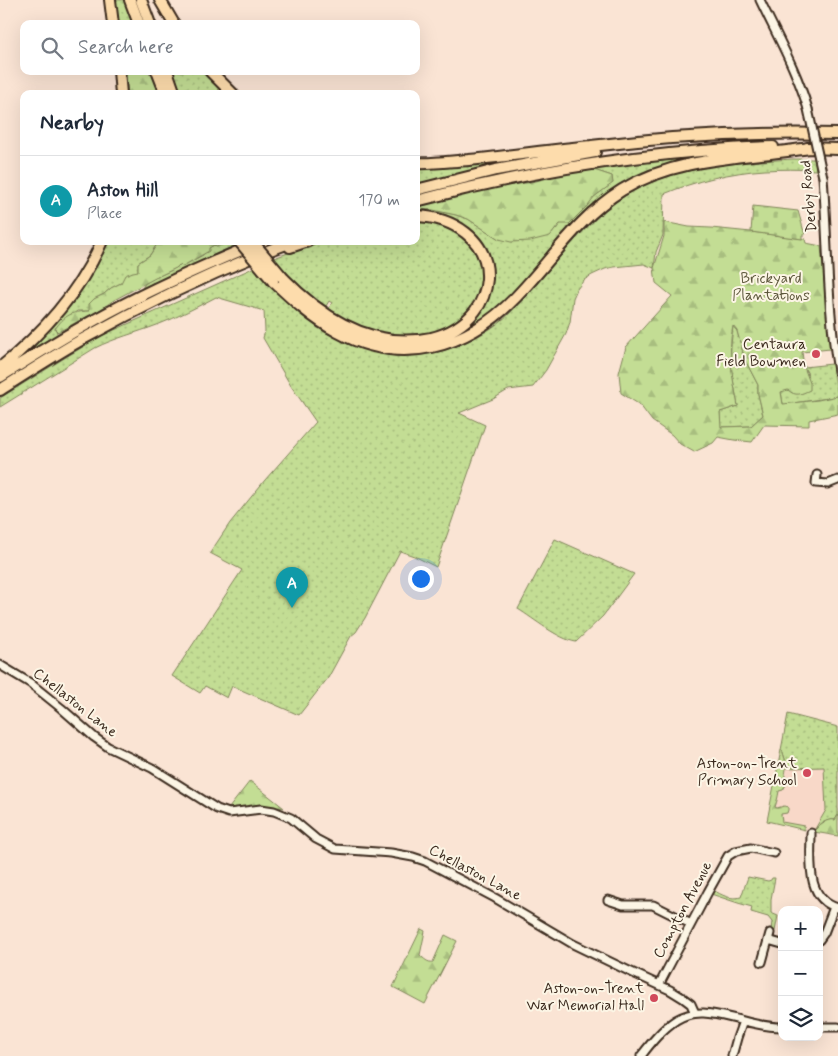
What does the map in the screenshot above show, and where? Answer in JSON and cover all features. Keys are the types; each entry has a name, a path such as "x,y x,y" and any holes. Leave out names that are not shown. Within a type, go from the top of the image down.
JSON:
{"highway":[{"path":"110,0 113,20"},
{"path":"130,0 138,20"},
{"path":"141,0 148,20"},
{"path":"160,0 172,20"},
{"path":"119,75 121,90"},
{"path":"159,75 164,90"},
{"path":"168,75 174,90"},
{"path":"214,75 229,90"},
{"path":"420,163 499,157 649,140 727,134 838,134"},
{"path":"420,189 496,170 599,151 767,135"},
{"path":"420,200 515,177 584,164 686,152 733,149 778,147 838,149"},
{"path":"243,245 310,314 337,332 372,346 392,349 436,346 462,338 496,316 521,293 588,217 611,198 634,184 654,174 692,164 809,148"},
{"path":"255,245 278,279 348,328 381,339 408,341 425,339 450,332 470,317 481,301 487,281 485,264 479,248 470,236 460,228 442,220 420,216"},
{"path":"0,368 51,321 88,270 100,245"},
{"path":"0,377 120,306 208,264 266,246 298,245"},
{"path":"0,390 80,340 266,246"}],"street":[{"name":"Derby Road","path":"760,0 803,91 823,176 829,303 838,371"},
{"path":"817,475 816,483 828,484 838,480"},
{"name":"Chellaston Lane","path":"0,665 35,687 108,747 152,768 217,809 229,813 261,809 274,811 291,818 316,839 335,849 391,852 420,859 472,886 573,944 670,990 691,1004 695,1012"},
{"path":"811,833 815,845 814,887 821,899 836,908 823,934"},
{"name":"Compton Avenue","path":"660,985 728,856 736,850 744,848 751,848 764,853 774,853"},
{"path":"608,900 623,905 653,905 691,924"},
{"path":"762,962 769,937 778,942"},
{"path":"641,1056 667,1027 677,1019 695,1012 710,1013 778,1027"},
{"path":"732,1056 743,1021"},
{"path":"823,1027 838,1028"}],"shaded area":[{"name":"Aston-on-Trent Primary School","path":"788,714 838,727 838,836 767,821"}],"green space":[{"path":"113,0 125,0 132,20 116,20"},
{"path":"153,75 159,90 128,90 126,76"},
{"path":"172,75 209,75 224,90 177,90"},
{"path":"719,154 631,180 480,324 448,339 485,303 478,241 420,215 420,209 433,210 468,219 499,239 555,230 560,224 574,218 594,197 612,183 612,176 591,169"},
{"path":"815,159 816,170 778,169 726,175 701,181 664,194 663,235 656,252 654,268 644,264 614,267 605,269 584,280 573,298 570,322 566,334 546,370 533,387 508,390 493,399 459,413 485,425 436,567 400,551 365,618 351,636 328,678 299,715 232,686 227,698 205,686 200,693 172,676 242,570 210,553 230,523 316,422 291,386 263,338 265,331 264,311 216,297 165,322 95,348 0,407 0,398 101,336 253,268 295,309 318,326 368,351 395,356 424,355 454,347 470,340 505,318 597,217 631,192 668,176 689,171 731,164"},
{"path":"508,161 508,163 420,184 420,167 464,166"},
{"path":"591,169 612,176 613,183 594,197 569,224 560,224 550,236 530,241 511,242 499,239 468,219 433,210 420,209 420,205 494,187 536,181 569,172"},
{"path":"753,206 798,211 805,235 802,235 802,239 751,232"},
{"path":"420,220 450,227 468,239 479,255 483,274 481,290 469,313 451,327 424,336 375,334 330,314 329,308 332,303 329,301 322,308 286,277 288,274 274,258 311,245 420,245"},
{"name":"Brickyard Plantations","path":"664,222 689,227 805,239 806,243 821,246 830,349 802,352 810,390 799,394 794,394 788,390 781,392 783,404 838,396 838,414 809,420 809,426 764,425 752,442 718,437 713,443 694,452 680,444 672,435 652,421 640,405 621,393 619,373 626,347 672,296 656,283 654,268 664,236","holes":["733,326 737,331 745,360 758,385 763,415 751,426 721,427 720,412 738,406 731,356"]},
{"path":"103,245 156,245 150,255 138,263 138,271 94,299 89,311 77,311 55,328 58,335 2,371 18,357"},
{"path":"156,245 214,245 209,248 209,251 183,266 179,265 114,300 94,314 58,332 55,329 69,315 89,311 89,304 94,299 121,283 125,275 138,271 138,263 150,255"},
{"path":"214,245 238,245 142,288 154,278 203,255"},
{"path":"733,326 737,331 745,360 758,385 763,415 751,426 720,427 720,412 738,406 730,363"},
{"path":"832,364 838,396 783,405 781,391 788,389 808,374 804,367"},
{"path":"555,539 634,574 603,616 576,642 554,633 518,609"},
{"path":"788,714 838,727 838,815 835,820 824,822 815,829 826,810 824,767 786,768 781,750"},
{"path":"781,750 786,763 785,776 787,783 783,790 779,791 775,807 788,807 787,813 781,814 782,822 804,826 805,830 767,821"},
{"path":"250,781 284,808 262,805 229,808"},
{"path":"838,815 838,836 814,832 823,823 835,820"},
{"path":"748,877 768,881 775,878 771,899 771,913 778,916 775,931 771,930 772,922 768,917 751,912 752,907 711,894 713,890 730,897 741,897"},
{"path":"421,929 425,931 420,955 429,962 433,962 445,935 457,941 425,1004 393,987"}],"place":[{"name":"Centaura Field Bowmen","path":"816,354"},
{"name":"Aston Hill","path":"292,608"},
{"name":"Aston-on-Trent Primary School","path":"807,773"},
{"name":"Aston-on-Trent War Memorial Hall","path":"654,998"}]}
